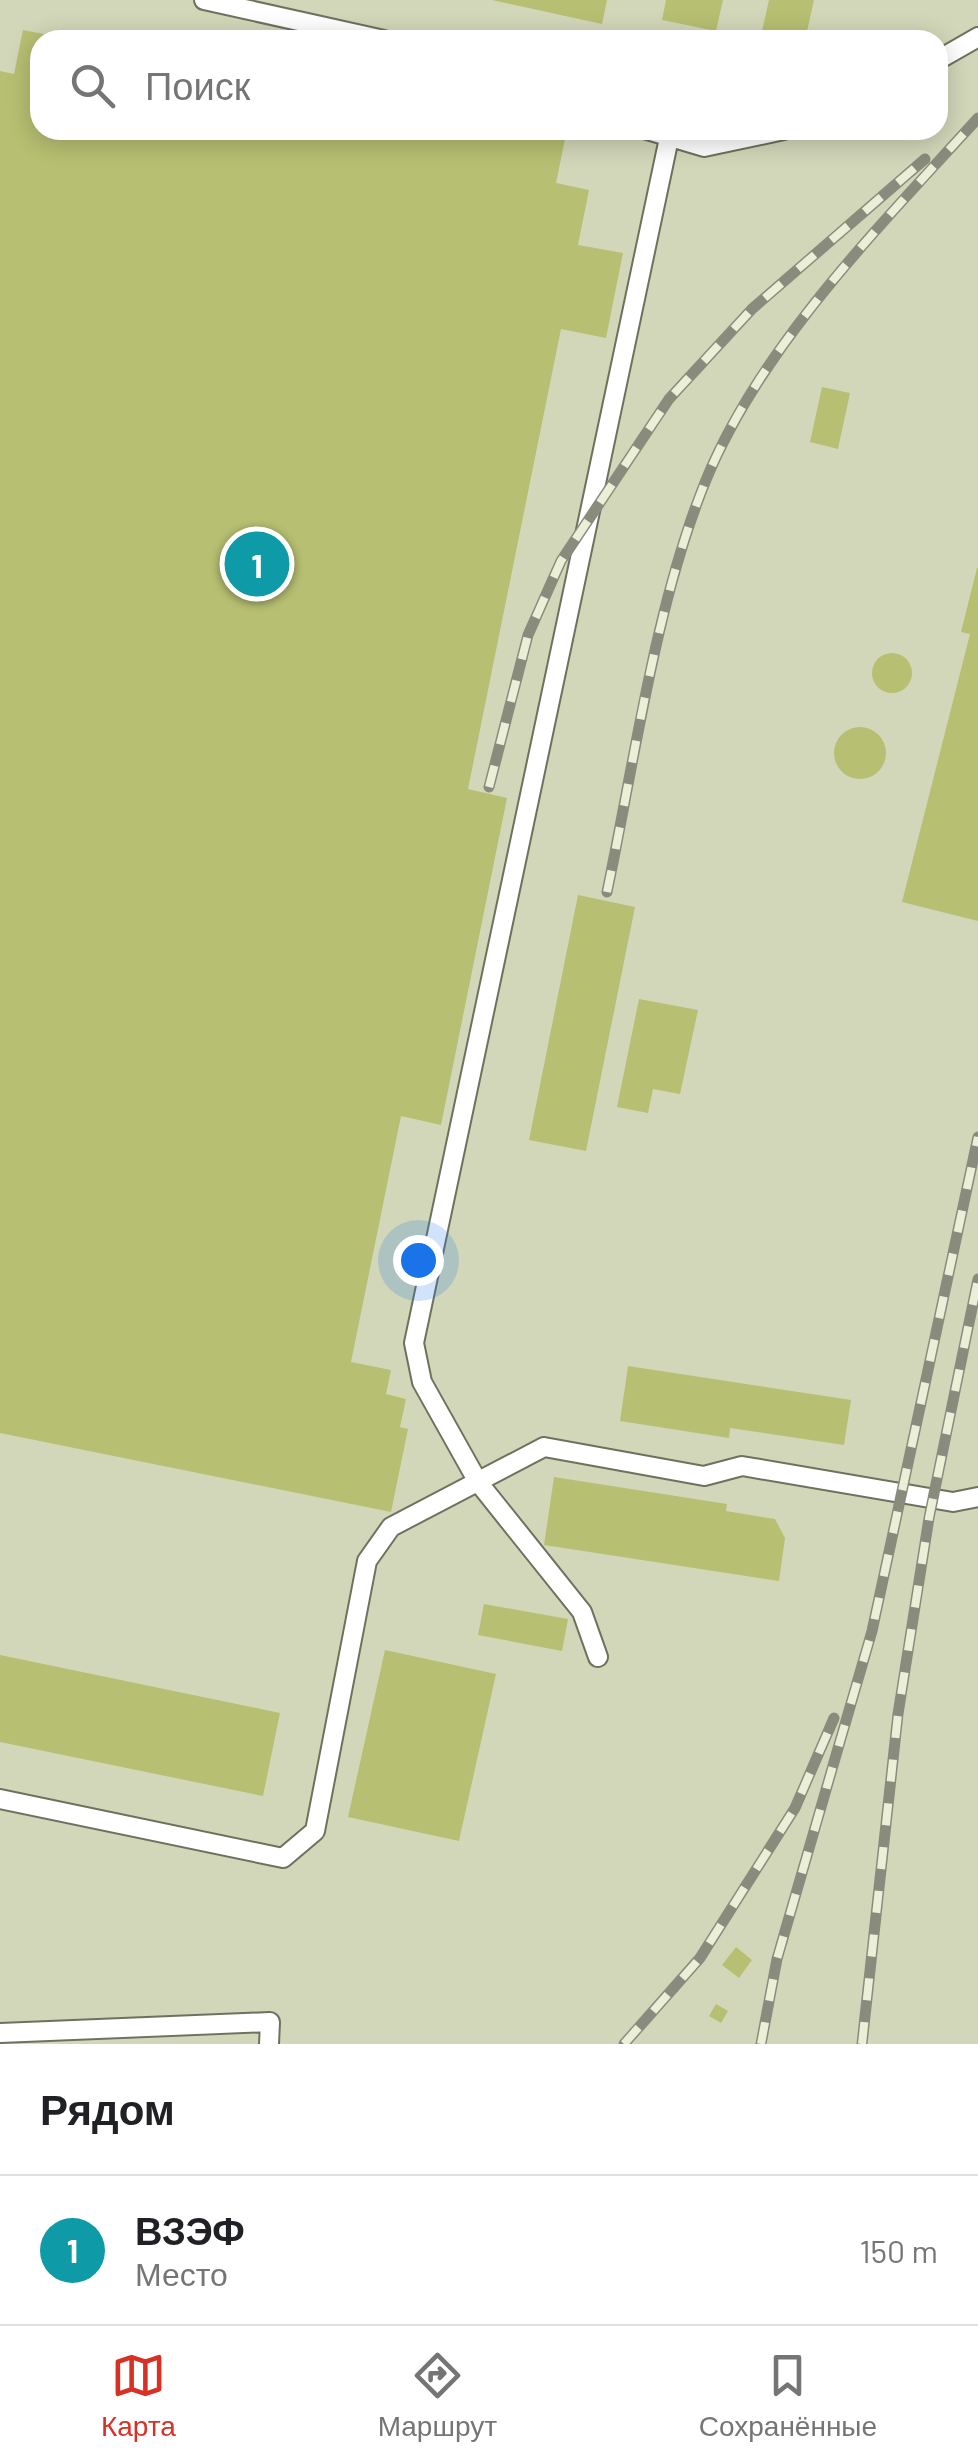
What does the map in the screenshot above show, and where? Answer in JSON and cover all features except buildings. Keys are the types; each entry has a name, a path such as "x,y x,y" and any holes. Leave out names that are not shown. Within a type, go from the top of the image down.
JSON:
{"lane":[{"path":"204,0 339,30"},
{"path":"948,54 978,37"},
{"path":"598,1657 582,1612 478,1482 422,1382 414,1343 669,140"},
{"path":"677,140 704,147 737,140"},
{"path":"0,1799 283,1858 315,1831 367,1561 391,1527 544,1448 704,1476 742,1466 953,1502 978,1497"},
{"path":"0,2032 270,2022 269,2044"}],"shaded area":[{"path":"0,0 978,0 978,2044 0,2044"}],"railway":[{"path":"607,892 660,630 688,528 706,480 758,381 791,334 864,244 978,118"},
{"path":"489,787 528,635 561,561 669,399 752,309 925,159"},
{"path":"761,2044 777,1959 872,1631 978,1137"},
{"path":"862,2044 898,1714 929,1518 978,1279"},
{"path":"624,2044 700,1958 795,1808 834,1718"}],"place":[{"name":"ВЗЭФ","path":"257,564"}]}
